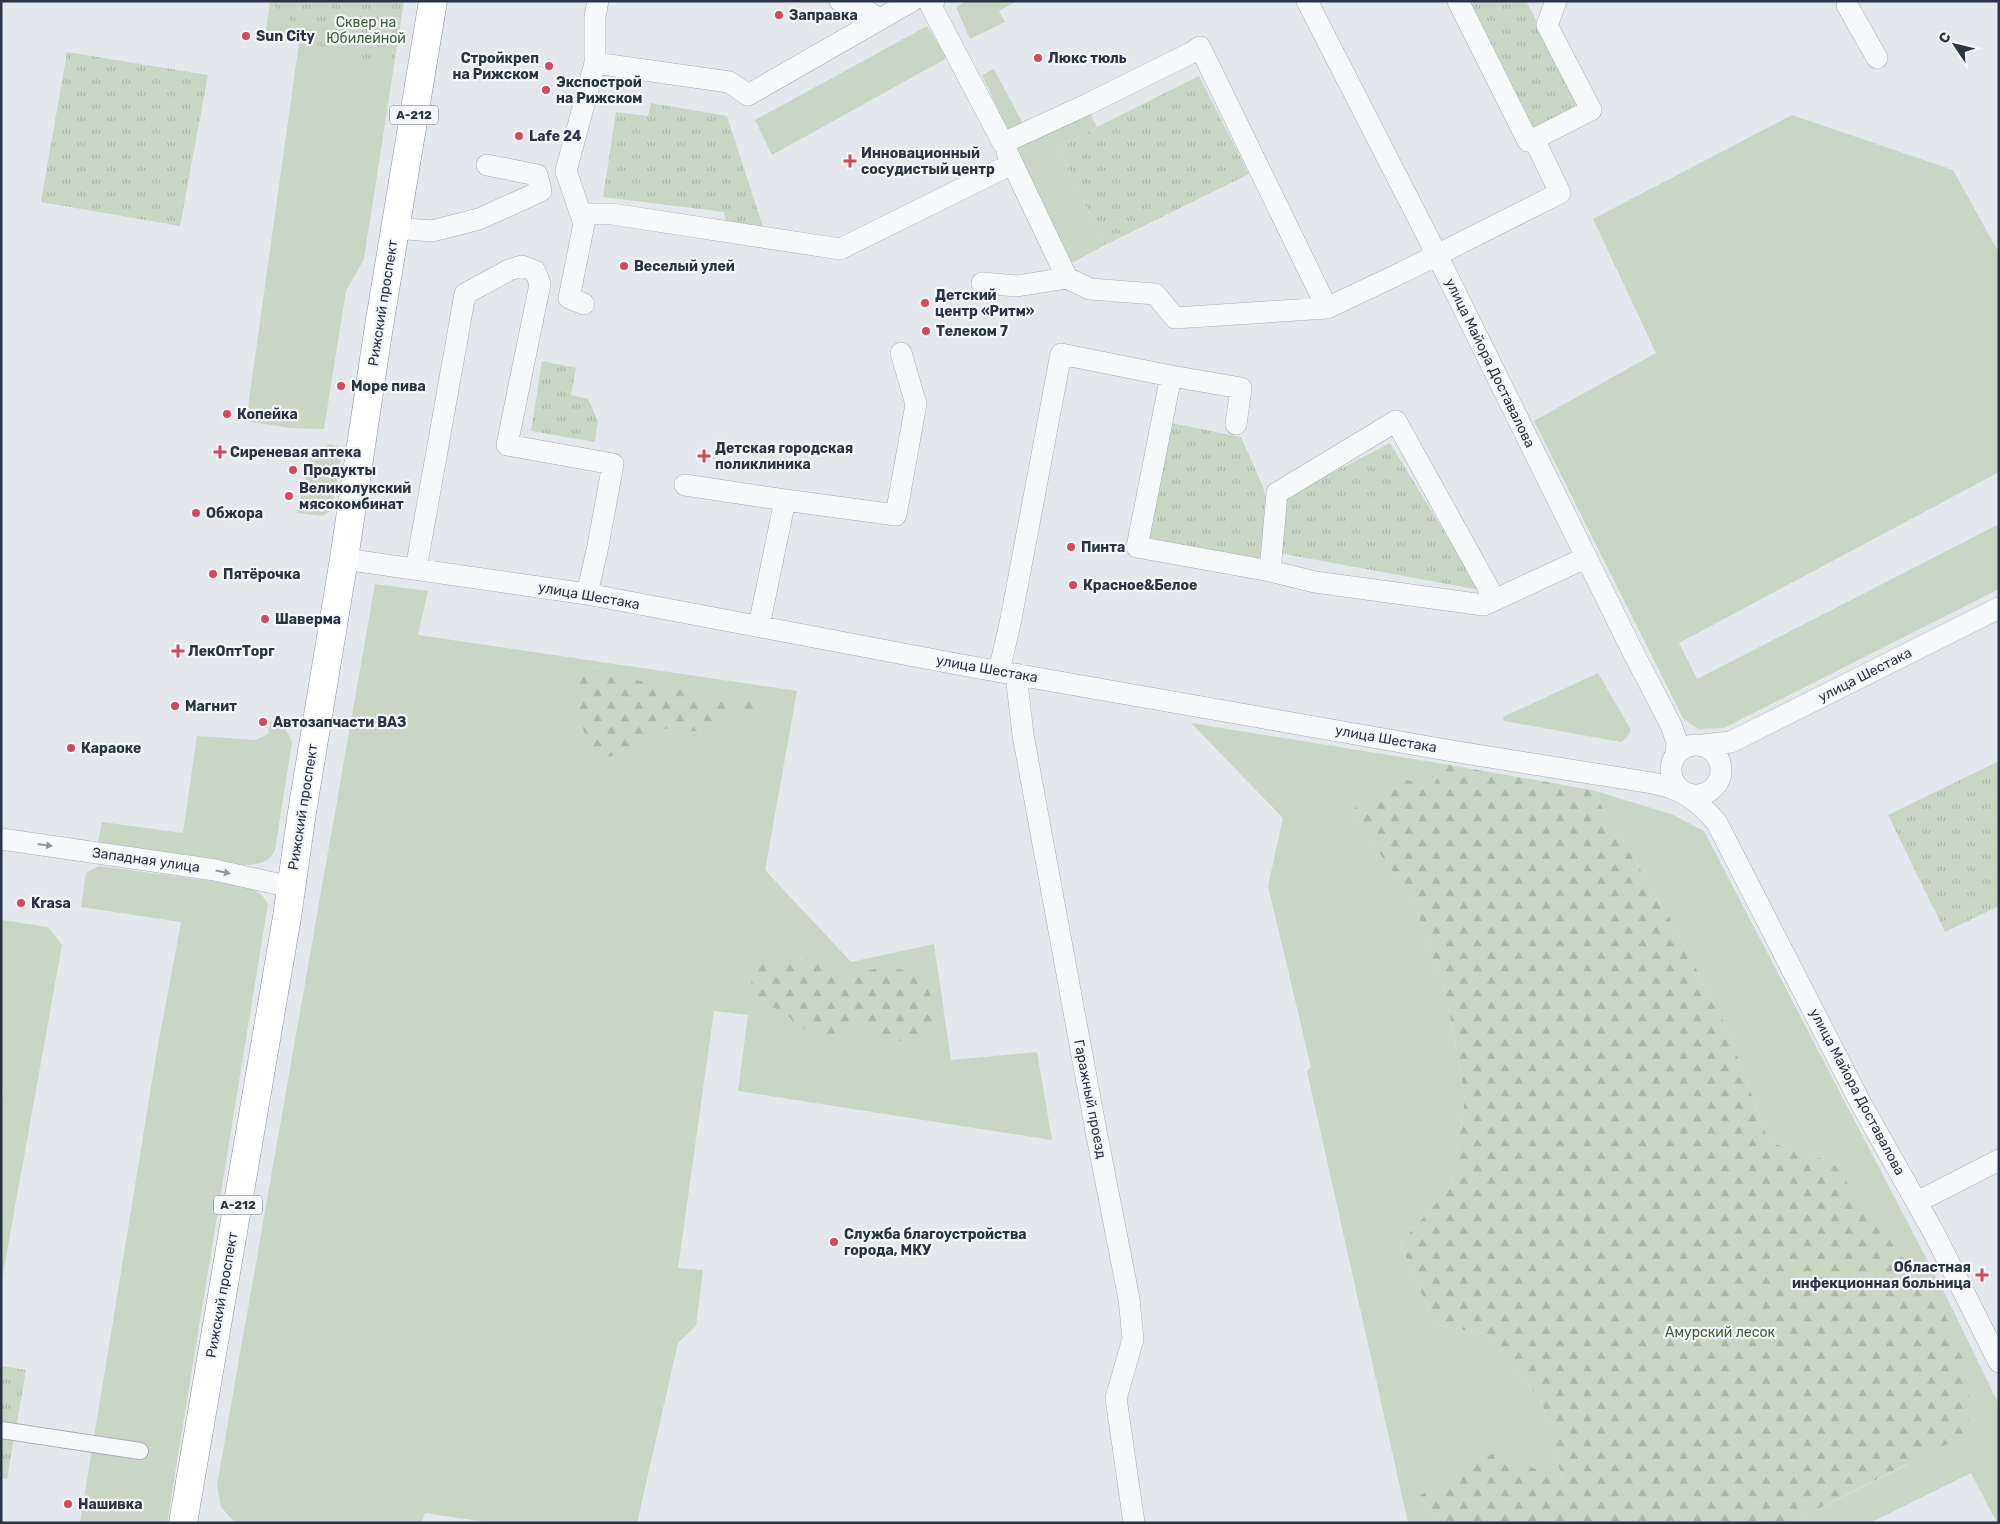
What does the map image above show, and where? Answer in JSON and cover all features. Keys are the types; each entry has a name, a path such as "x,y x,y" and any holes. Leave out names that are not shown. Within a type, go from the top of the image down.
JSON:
{"highway":[{"name":"Рижский проспект","path":"183,1523 291,887 395,228 433,1"}],"street":[{"path":"584,304 569,298 584,224 566,171 595,63 595,16 598,1"},
{"path":"840,1 852,3 880,19"},
{"path":"595,63 729,82 748,95 912,1"},
{"path":"934,1 931,6 1003,143 1067,278"},
{"name":"улица Майора Доставалова","path":"1308,1 1437,255 1586,558 1671,725 1677,742 1686,752"},
{"path":"1458,1 1528,141 1592,110 1547,25 1556,1"},
{"path":"1843,3 1877,58"},
{"path":"1003,143 1088,104 1200,47 1327,308"},
{"path":"982,283 1017,286 1067,278 1090,289 1156,294 1175,318 1327,308 1437,255 1560,192 1534,139"},
{"path":"581,214 612,214 840,249 1012,164"},
{"path":"395,228 432,231 469,222 541,191 537,175 487,165"},
{"path":"416,568 465,294 509,270 522,266 535,271 540,284 507,445 612,464 587,594"},
{"path":"685,485 896,516 916,404 901,353"},
{"name":"Гаражный проезд","path":"1134,1523 1116,1398 1133,1339 1129,1299 1023,735 1008,673 1010,624 1061,354 1171,376"},
{"path":"1236,424 1241,388 1171,376 1137,548 1270,571 1315,582 1484,605 1586,558"},
{"path":"1270,571 1277,493 1396,421 1495,600"},
{"path":"759,626 785,500"},
{"name":"улица Шестака","path":"344,558 587,594 1008,673 1452,751 1667,786 1685,794"},
{"name":"улица Шестака","path":"1630,780 1662,772 1686,752 1731,742 1999,608"},
{"path":"1720,760 1731,742"},
{"path":"1686,752 1716,754 1720,760 1721,778 1717,786 1710,792 1694,796 1685,794 1673,782 1671,773 1686,752"},
{"name":"улица Майора Доставалова","path":"1717,786 1714,799 1717,823"},
{"name":"улица Майора Доставалова","path":"1685,794 1704,807 1717,823 1860,1102 1917,1202 1999,1362"},
{"name":"Западная улица","path":"1,839 215,870 291,887"},
{"path":"1917,1202 1999,1160"},
{"path":"1,1430 140,1451"}],"green space":[{"path":"265,1 404,1 364,259 346,291 324,429 289,428 246,421 299,43 265,37 270,2"},
{"name":"Сквер на Юбилейной","path":"265,1 403,1 393,64 327,52 270,2"},
{"path":"966,1 1017,1 999,11 1005,22 970,39 956,7"},
{"path":"1463,1 1526,1 1583,108 1530,134"},
{"path":"927,26 947,58 772,155 755,120"},
{"path":"67,52 208,75 180,226 41,202"},
{"path":"994,69 1023,124 1008,131 982,75"},
{"path":"1199,76 1249,174 1105,245 1058,149 1097,127"},
{"path":"651,103 727,116 764,230 728,228 724,212 603,197 616,112 648,116"},
{"path":"1087,108 1097,127 1058,149 1105,245 1070,264 1013,146"},
{"path":"1792,115 1953,170 1999,253 1999,472 1679,643 1697,679 1999,524 1999,589 1724,728 1698,729 1683,718 1534,421 1656,353 1593,219"},
{"path":"542,361 576,368 571,395 588,399 598,421 595,442 531,431"},
{"path":"1167,422 1241,437 1263,487 1268,507 1262,564 1142,543"},
{"path":"1390,443 1480,590 1273,552 1281,505 1295,492"},
{"path":"330,444 340,447 342,453 331,511 322,516 297,513 311,455"},
{"path":"375,584 428,591 418,635 797,691 765,870 851,962 934,944 951,1060 1037,1052 1052,1140 738,1091 748,1015 714,1011 678,1268 703,1270 696,1326 678,1343 637,1523 492,1523 425,1513 422,1523 235,1523 221,1507 217,1485"},
{"path":"579,671 596,671 672,688 698,691 710,703 762,698 765,706 760,714 733,714 715,719 715,734 659,729 649,733 614,755 600,756 587,740 577,707 575,683"},
{"path":"1598,673 1631,730 1627,738 1621,742 1504,721 1503,717"},
{"path":"270,721 284,729 292,743 275,850 270,858 258,864 244,865 96,854 102,822 183,833 197,736 256,740 268,734"},
{"path":"1191,723 1444,764 1433,786 1349,812 1412,897 1447,998 1465,1099 1451,1186 1400,1244 1435,1324 1488,1335 1542,1402 1563,1482 1419,1496 1440,1523 1408,1523 1307,1071 1311,1067 1268,886 1283,818"},
{"path":"1999,761 1999,906 1945,932 1888,815"},
{"name":"Амурский лесок","path":"1444,764 1592,790 1668,915 1726,1026 1769,1142 1832,1162 1945,1315 1970,1374 1969,1433 1790,1523 1440,1523 1419,1496 1497,1451 1563,1482 1542,1402 1488,1335 1435,1324 1400,1244 1451,1186 1465,1099 1447,998 1412,897 1349,812 1402,779 1433,786"},
{"path":"1592,790 1671,814 1704,831 1951,1306 1999,1405 1999,1523 1997,1523 1971,1473 1870,1523 1790,1523 1907,1465 1832,1162 1769,1142 1726,1026 1668,915"},
{"path":"99,866 249,886 262,895 268,904 167,1523 80,1523 157,1051 181,922 81,907 86,873"},
{"path":"1,920 48,927 62,945 1,1285 1,1106 4,1089 1,1089"},
{"path":"810,957 839,975 890,968 899,969 915,976 927,988 934,1005 935,1017 929,1037 903,1042 852,1022 823,1041 794,1022 782,1010 765,1006 751,984 752,975 762,961 770,958 795,963"},
{"path":"1,1366 26,1370 7,1479 1,1478"}],"place":[{"name":"Заправка","path":"779,15"},
{"name":"Sun City","path":"246,36"},
{"name":"Люкс тюль","path":"1038,58"},
{"name":"Стройкреп на Рижском","path":"549,66"},
{"name":"Экспострой на Рижском","path":"546,90"},
{"name":"Lafe 24","path":"519,136"},
{"name":"Инновационный сосудистый центр","path":"850,161"},
{"name":"Веселый улей","path":"624,266"},
{"name":"Детский центр «Ритм»","path":"925,303"},
{"name":"Телеком 7","path":"926,331"},
{"name":"Море пива","path":"341,386"},
{"name":"Копейка","path":"227,414"},
{"name":"Сиреневая аптека","path":"220,452"},
{"name":"Детская городская поликлиника","path":"704,456"},
{"name":"Продукты","path":"293,470"},
{"name":"Великолукский мясокомбинат","path":"289,496"},
{"name":"Обжора","path":"196,513"},
{"name":"Пинта","path":"1071,547"},
{"name":"Пятёрочка","path":"213,574"},
{"name":"Красное&Белое","path":"1073,585"},
{"name":"Шаверма","path":"265,619"},
{"name":"ЛекОптТорг","path":"178,651"},
{"name":"Магнит","path":"175,706"},
{"name":"Автозапчасти ВАЗ","path":"263,722"},
{"name":"Караоке","path":"71,748"},
{"name":"Krasa","path":"21,903"},
{"name":"Служба благоустройства города, МКУ","path":"834,1242"},
{"name":"Областная инфекционная больница","path":"1982,1275"},
{"name":"Нашивка","path":"68,1504"}]}
